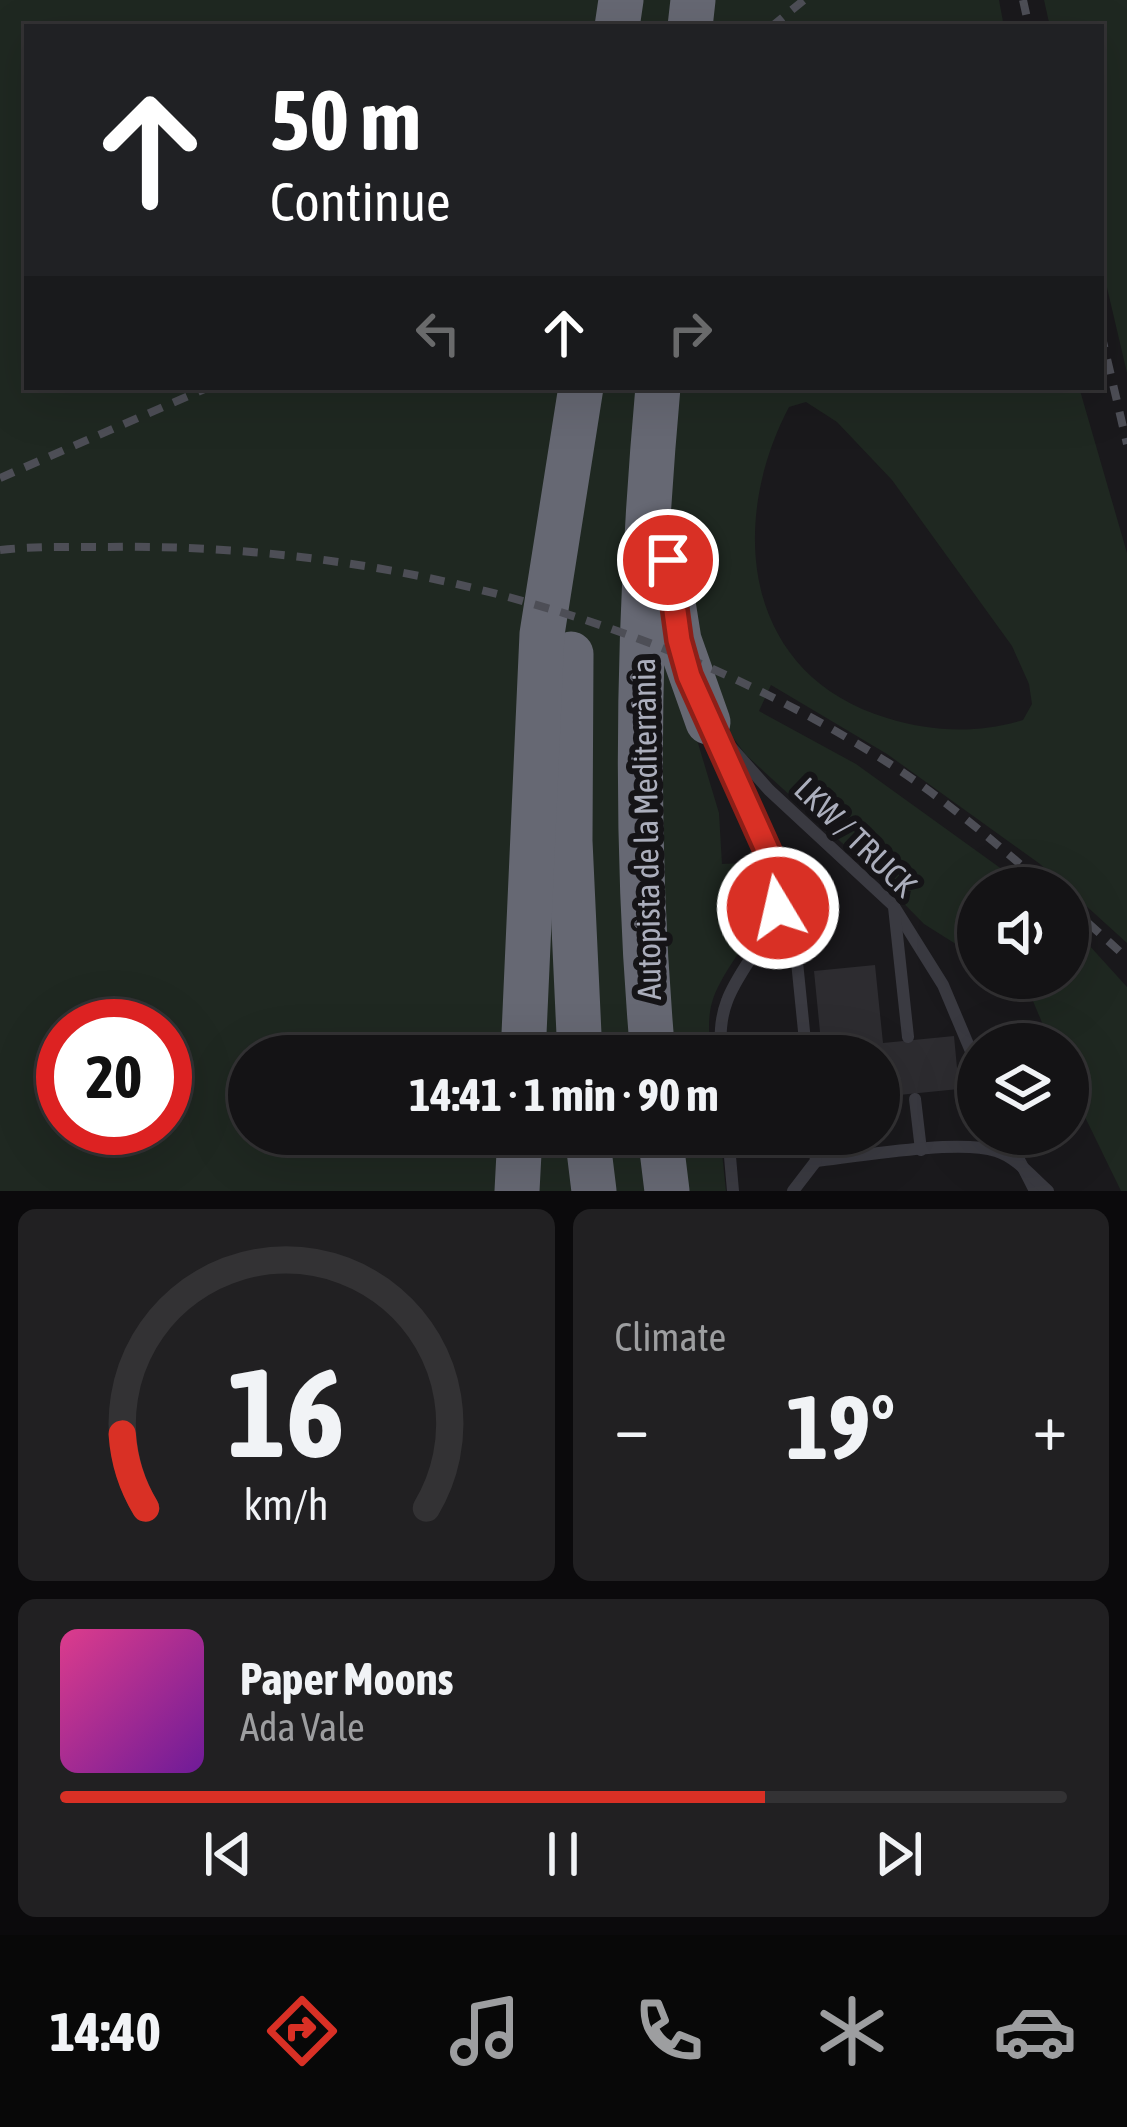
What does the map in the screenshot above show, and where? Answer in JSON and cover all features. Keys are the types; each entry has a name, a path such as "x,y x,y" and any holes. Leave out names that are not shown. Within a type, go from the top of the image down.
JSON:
{"highway":[{"path":"524,1035 542,634 582,390"},
{"path":"579,1035 569,841 569,708 582,390"},
{"name":"Autopista de la Mediterrània","path":"652,1035 642,874 642,608 658,390"},
{"path":"650,472 679,640 708,722"},
{"path":"517,1191 519,1155"},
{"path":"590,1155 594,1191"},
{"path":"663,1155 667,1191"}],"lane":[{"path":"708,722 752,808 778,874 792,920 804,1035"},
{"name":"LKW / TRUCK","path":"708,722 769,790 893,904 943,986 959,1023"},
{"path":"720,1035 726,1003 778,908 778,874"},
{"path":"893,904 908,1037"},
{"path":"915,1099 921,1150"},
{"path":"816,1161 981,1148 996,1151 1048,1191"},
{"path":"730,1155 733,1191"},
{"path":"793,1191 816,1161 815,1155"},
{"path":"1015,1155 1035,1191"}],"shaded area":[{"path":"0,0 999,0 1003,24 24,24 24,390 1080,390 1127,553 1127,943 1089,908 1089,867 1043,867 887,754 771,685 759,711 856,764 999,867 957,867 957,945 924,924 746,755 706,702 688,710 719,813 722,864 763,862 767,880 760,915 713,999 710,1035 228,1035 228,1155 722,1155 726,1191 0,1191","holes":["806,402 837,422 892,480 1012,646 1029,684 1032,704 1023,720 955,730 887,718 839,697 803,668 777,632 761,591 755,546 758,499 770,452 789,407"]},
{"path":"1044,0 1127,0 1127,373 1104,275 1104,24 1049,24"},
{"path":"1089,945 1127,987 1127,1191 1121,1191 1089,1125 1089,1023 1042,1023 1032,999 1089,999"}],"building":[{"path":"875,965 882,1035 820,1035 814,971"},
{"path":"954,1036 957,1089 900,1095 900,1041"}],"railway":[{"path":"775,24 804,0"},
{"path":"1023,0 1028,24"},
{"path":"1104,346 1127,444"},
{"path":"0,478 202,390"},
{"path":"0,550 211,549 415,575 515,599 614,630 802,712 890,764 1023,867"},
{"path":"1089,924 1127,958"}],"route":[{"path":"668,560 689,676 778,874 778,908"}]}
